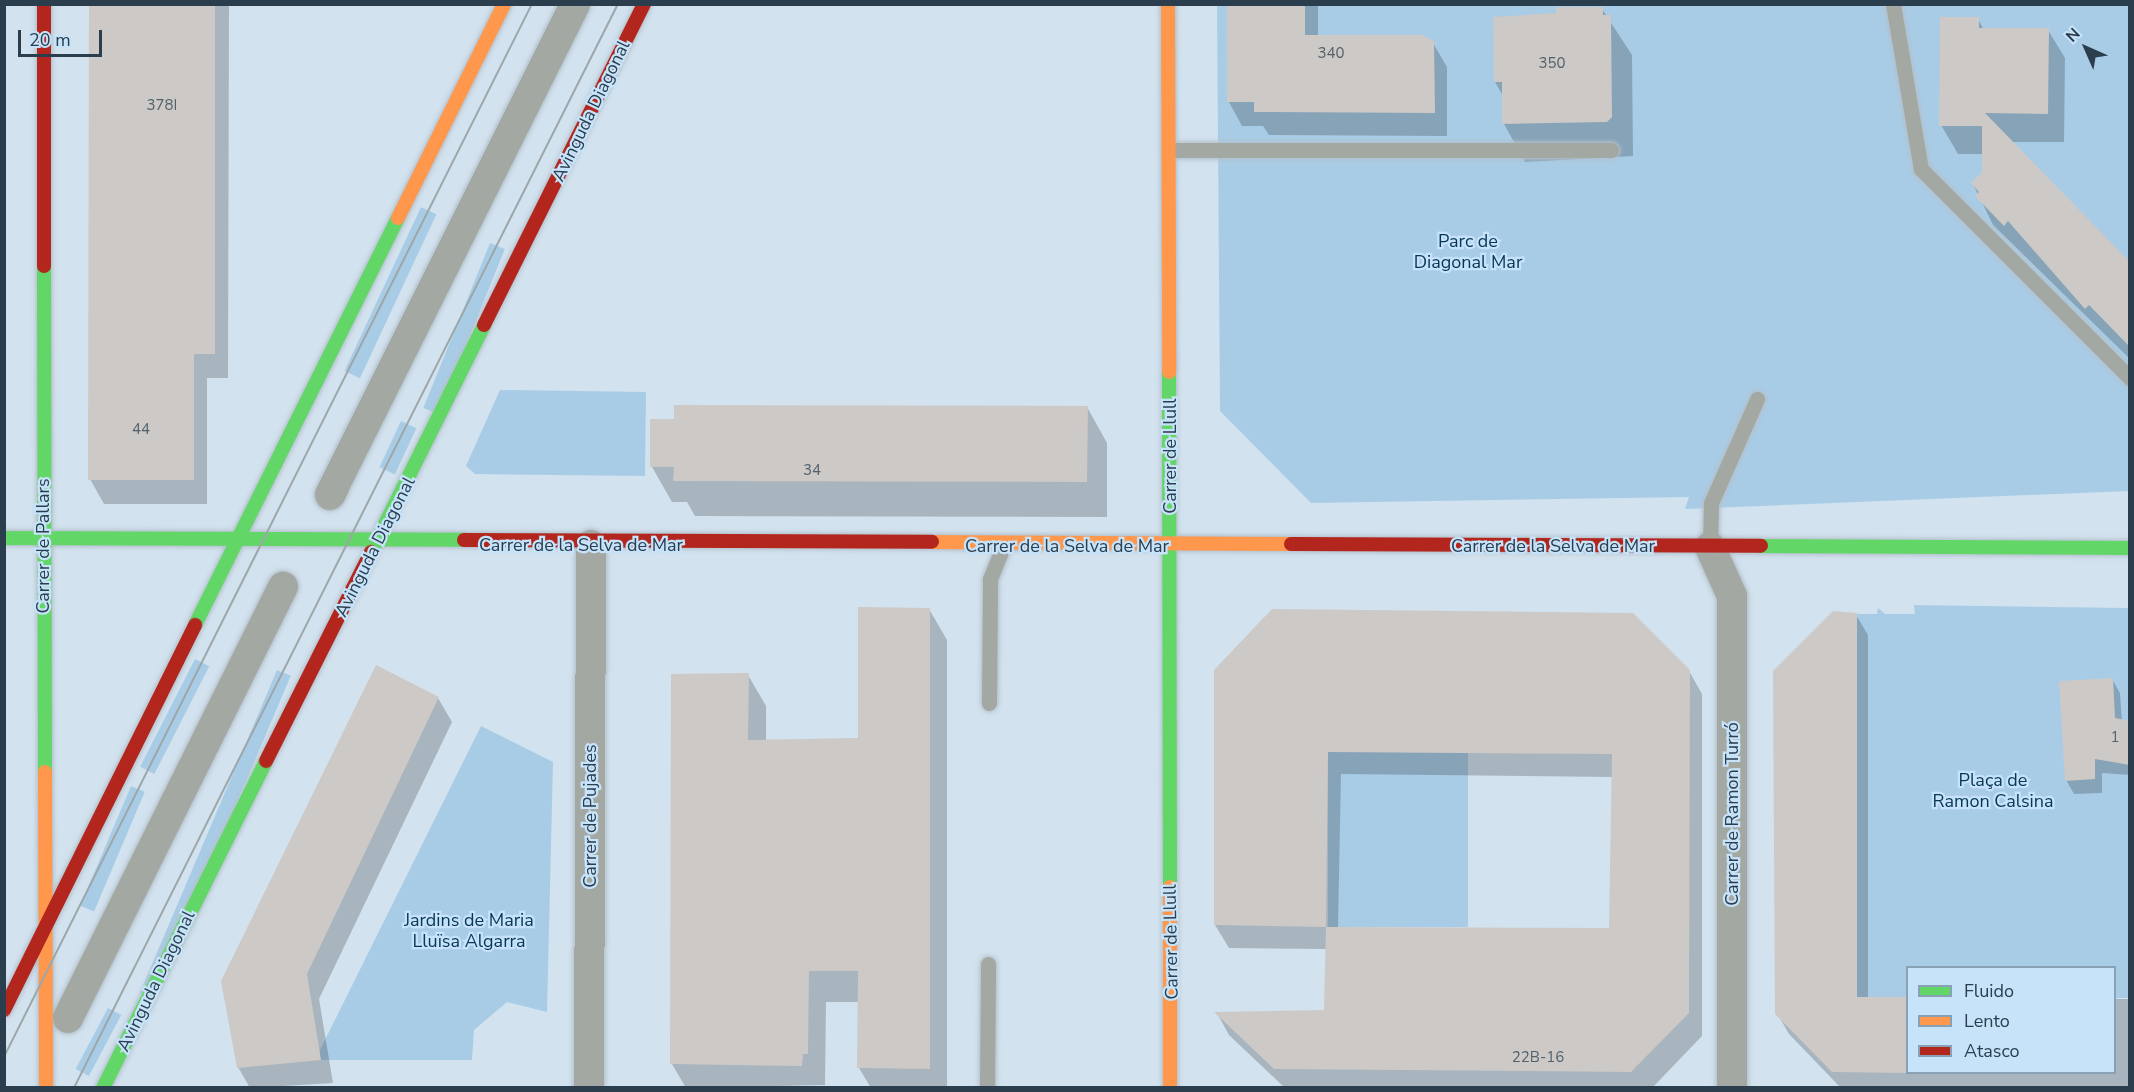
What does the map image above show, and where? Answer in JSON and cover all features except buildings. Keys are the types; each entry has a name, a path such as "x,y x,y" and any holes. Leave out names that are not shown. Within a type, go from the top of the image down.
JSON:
{"street":[{"name":"Carrer de Pallars","path":"44,4 43,932 46,1088"},
{"path":"4,1010 504,4"},
{"path":"330,495 575,4"},
{"name":"Avinguda Diagonal","path":"103,1088 377,544 644,4"},
{"name":"Carrer de Llull","path":"1168,4 1171,546 1170,1088"},
{"name":"Carrer de la Selva de Mar","path":"4,538 238,538 377,544 2130,548"},
{"name":"Carrer de Pujades","path":"589,1088 591,545"},
{"name":"Carrer de Ramon Turró","path":"1710,547 1732,596 1732,1088"},
{"path":"68,1018 283,587"}],"lane":[{"path":"1893,4 1921,169 2130,378"},
{"path":"1169,150 1611,150"},
{"path":"1710,547 1712,503 1757,399"},
{"path":"989,703 990,579 1003,546"},
{"path":"987,1088 988,964"}],"green space":[{"name":"Parc de Diagonal Mar","path":"1217,5 2129,5 2129,491 1685,509 1689,497 1311,503 1220,411"},
{"path":"421,207 436,214 360,378 345,371"},
{"path":"490,243 505,249 438,414 423,408"},
{"path":"500,390 646,392 645,476 475,474 466,466"},
{"path":"401,421 416,428 395,474 379,467"},
{"name":"Plaça de Ramon Calsina","path":"1914,605 2129,608 2129,998 2116,998 2116,966 1906,966 1906,997 1857,997 1857,614 1877,614 1878,608 1885,614 1915,614"},
{"path":"195,659 209,666 154,774 140,767"},
{"path":"277,670 291,676 154,999 140,993"},
{"name":"Jardins de Maria Lluïsa Algarra","path":"481,726 553,762 547,1012 507,1002 474,1030 472,1060 320,1060 319,1052"},
{"path":"1328,752 1468,752 1468,927 1328,927"},
{"path":"131,786 145,792 94,912 80,906"},
{"path":"108,1008 121,1015 89,1076 76,1069"}],"tram line":[{"path":"4,1057 532,4"},
{"path":"74,1088 618,4"}],"traffic: fast":[{"path":"195,625 398,218"},
{"path":"44,266 45,772"},
{"path":"371,552 484,325"},
{"path":"1169,372 1170,887"},
{"path":"4,538 464,540"},
{"path":"1761,546 2130,548"},
{"path":"103,1088 266,761"}],"traffic: slow":[{"path":"398,218 504,4"},
{"path":"1168,4 1169,372"},
{"path":"932,542 1291,544"},
{"path":"45,772 46,1088"},
{"path":"1170,887 1170,1088"}],"traffic: jam":[{"path":"44,4 44,266"},
{"path":"484,325 644,4"},
{"path":"464,540 932,542"},
{"path":"1291,544 1761,546"},
{"path":"266,761 371,552"},
{"path":"4,1010 195,625"}]}
